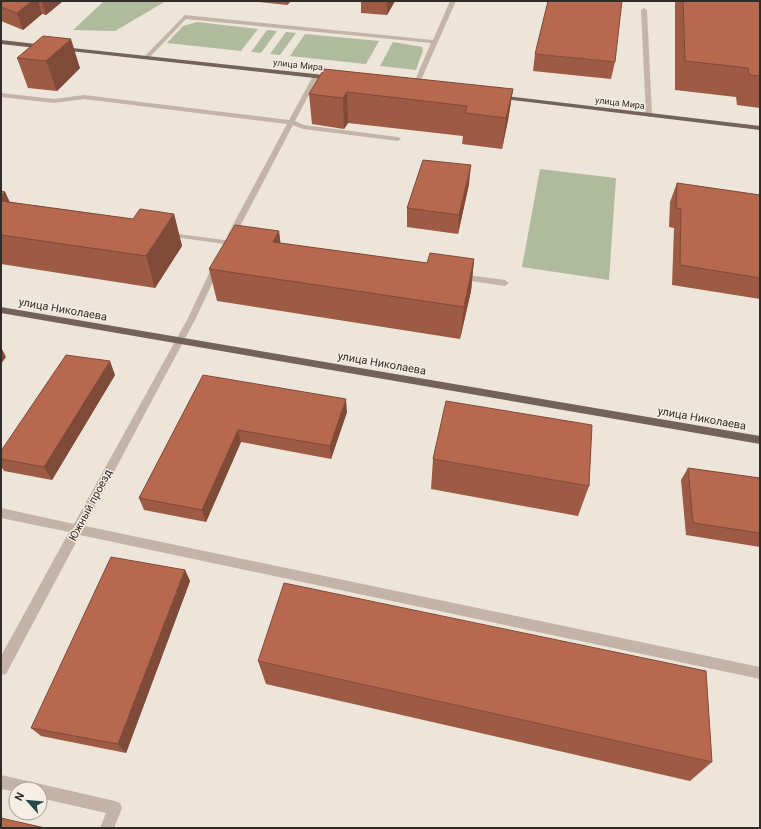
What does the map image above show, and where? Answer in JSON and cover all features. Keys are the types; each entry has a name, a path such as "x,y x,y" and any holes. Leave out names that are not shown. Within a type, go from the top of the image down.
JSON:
{"main road":[{"name":"улица Мира","path":"1,42 339,79"},
{"path":"407,86 423,88"},
{"name":"улица Мира","path":"493,97 760,128"},
{"name":"улица Николаева","path":"1,310 760,440"}],"street":[{"path":"415,87 453,1"},
{"path":"644,10 650,115"},
{"path":"146,58 185,17 435,42"},
{"name":"Южный проезд","path":"1,669 179,341 224,249 316,76"},
{"path":"1,95 54,101 84,97 291,122 303,127 398,139"},
{"path":"157,232 224,249 251,246"},
{"path":"453,276 505,283"},
{"path":"1,513 760,673"},
{"path":"48,793 115,808 107,828"}],"green space":[{"path":"104,1 166,1 115,31 73,30"},
{"path":"197,22 258,29 241,51 167,43 183,26"},
{"path":"267,30 277,31 261,53 251,52"},
{"path":"286,32 296,33 280,55 270,54"},
{"path":"305,34 379,41 366,64 290,56"},
{"path":"393,42 422,47 423,50 416,70 380,66"},
{"path":"540,169 616,178 609,280 522,267"}],"building":[{"path":"1,1 32,1 17,13 1,7"},
{"path":"548,1 622,1 615,62 535,54"},
{"path":"683,1 760,1 760,76 749,75 748,68 685,61"},
{"path":"43,36 71,39 46,61 17,58"},
{"path":"324,69 513,89 506,118 465,113 467,106 347,92 343,98 309,94"},
{"path":"423,160 471,165 459,215 407,208"},
{"path":"677,183 760,195 760,278 680,265 681,209 676,208"},
{"path":"1,201 133,219 140,209 174,214 146,256 1,235"},
{"path":"235,225 279,231 273,242 427,263 430,253 474,259 464,307 209,269"},
{"path":"66,355 110,361 44,467 1,459 1,451"},
{"path":"203,375 346,399 330,446 238,430 202,510 139,498"},
{"path":"446,401 592,425 589,486 433,459"},
{"path":"688,468 760,478 760,533 693,523"},
{"path":"111,557 185,570 118,744 31,728"},
{"path":"284,583 706,671 712,762 258,661"},
{"path":"1,818 8,820 8,821 45,828 1,828"}]}
